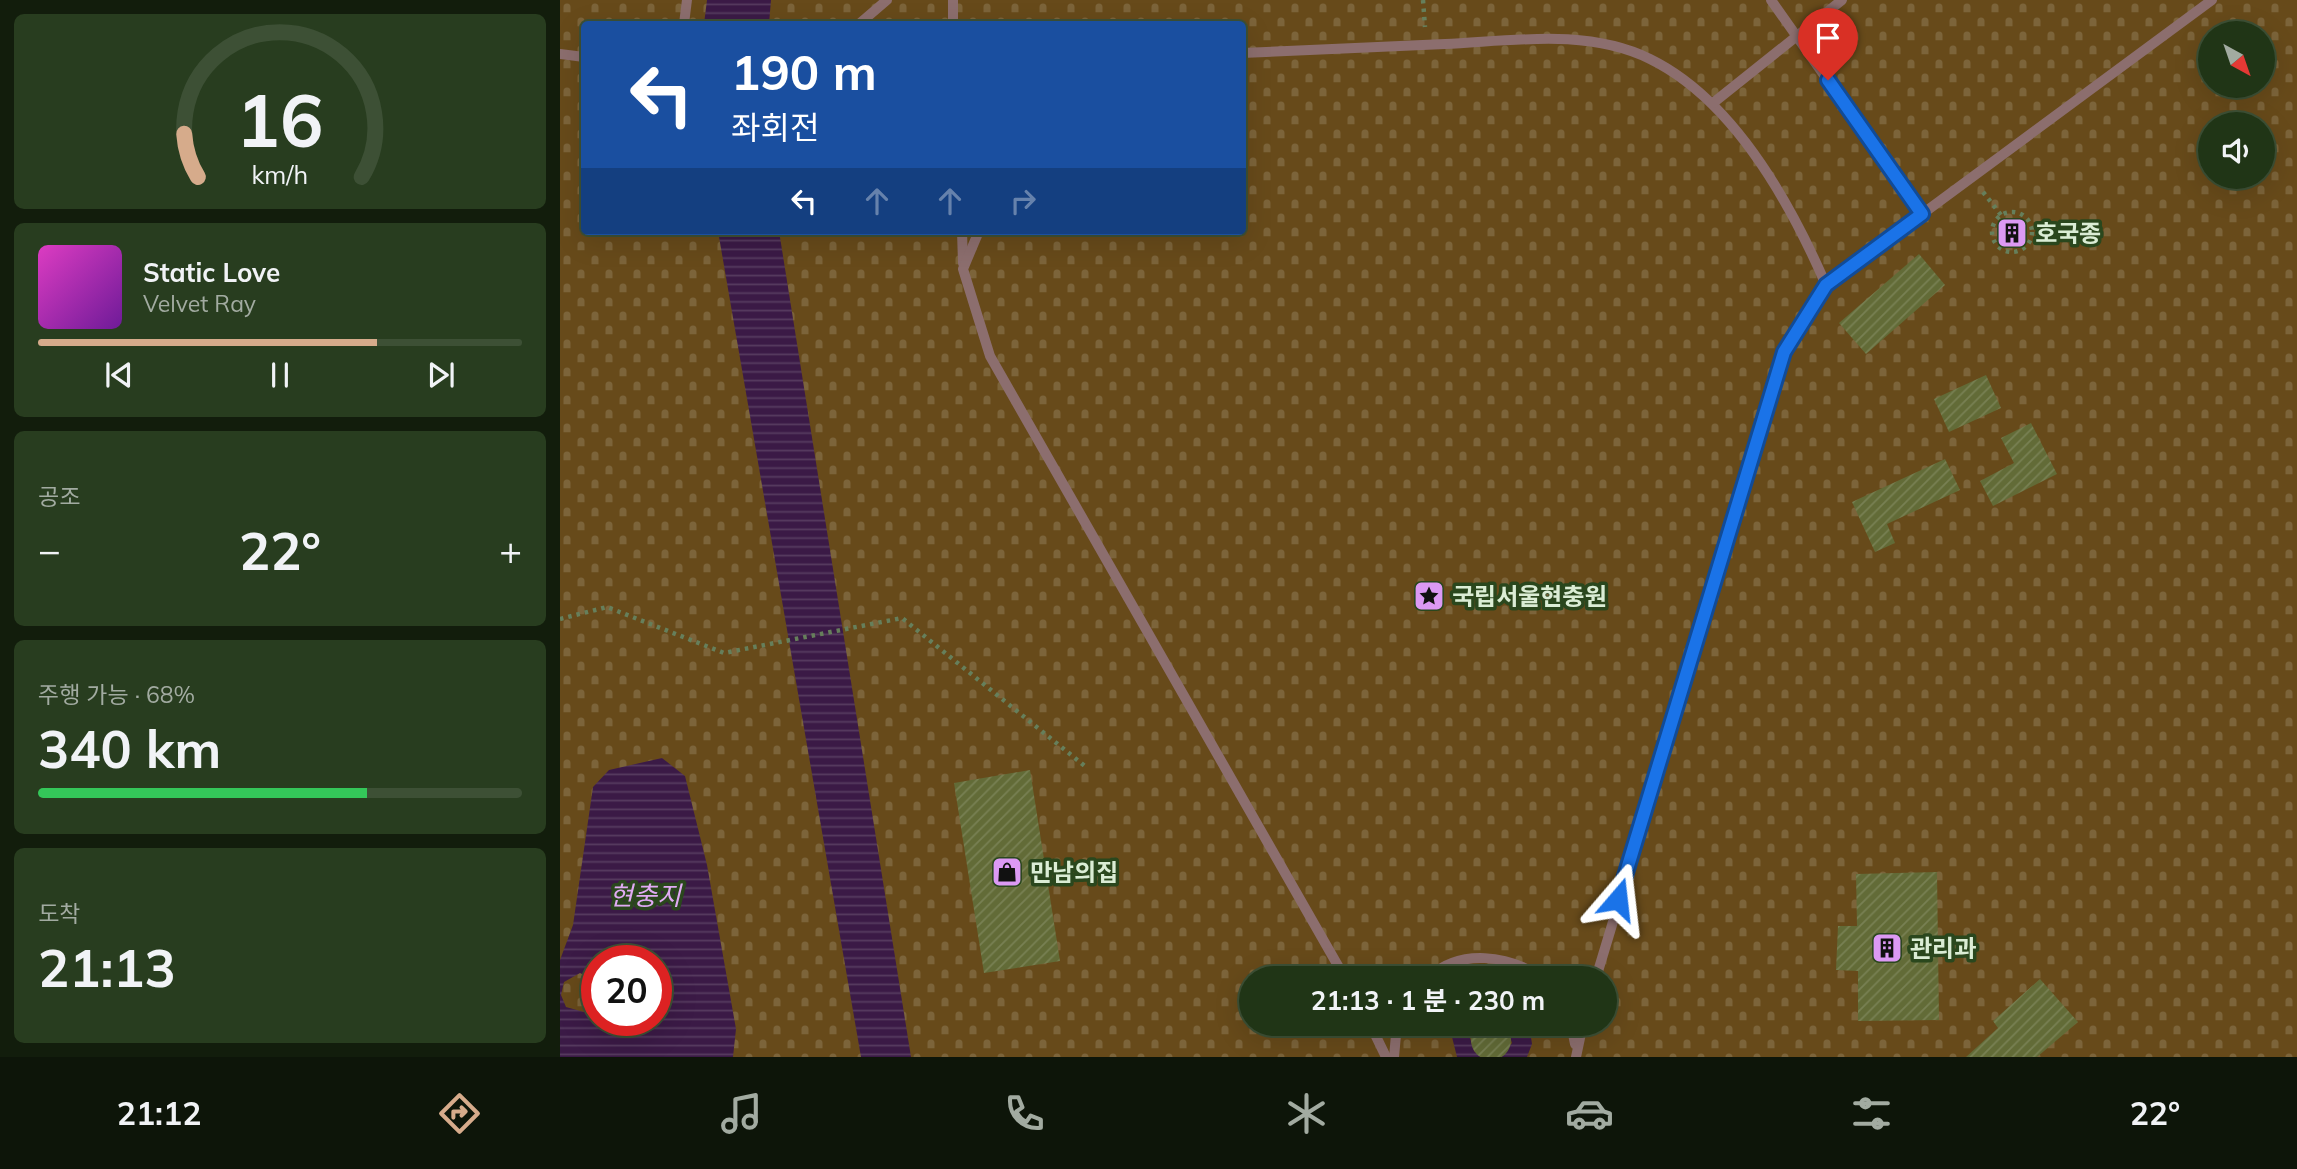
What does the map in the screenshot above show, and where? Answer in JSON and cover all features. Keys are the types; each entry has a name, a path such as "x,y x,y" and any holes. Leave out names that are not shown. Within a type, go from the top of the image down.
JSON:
{"lane":[{"path":"684,21 687,0"},
{"path":"862,21 887,0"},
{"path":"953,0 954,21"},
{"path":"1771,0 1922,214"},
{"path":"1713,103 1842,0"},
{"path":"1600,966 1784,352 1826,285 2212,0"},
{"path":"1246,53 1581,39 1649,58 1713,103 1768,175 1802,230 1826,285"},
{"path":"560,54 581,57"},
{"path":"962,235 963,270 990,356 1338,966"},
{"path":"963,270 977,235"},
{"path":"1451,966 1462,960 1494,957 1525,966"},
{"path":"1376,1036 1386,1057"},
{"path":"1394,1057 1395,1036"},
{"path":"1575,1036 1575,1057"},
{"path":"1575,1057 1580,1036"}],"path":[{"path":"1423,0 1426,45"},
{"path":"1972,177 2001,215"},
{"path":"2013,212 2030,222 2031,241 2021,250 2008,252 1993,240 1993,226 2001,215 2013,212"},
{"path":"560,619 607,607 724,653 902,618 1086,767"}],"green space":[{"name":"국립서울현충원","path":"560,0 2297,0 2297,1057 560,1057"}],"water":[{"path":"707,0 771,0 769,21 704,21"},
{"path":"719,235 780,235 911,1057 861,1057"},
{"name":"현충지","path":"662,758 685,776 707,865 736,1029 733,1057 560,1057 560,960 573,925 593,787 609,770"},
{"path":"1471,1036 1474,1051 1481,1057 1457,1057 1452,1037"},
{"path":"1510,1036 1531,1036 1532,1044 1527,1057 1501,1057 1512,1043"}],"building":[{"name":"호국종","path":"2009,221 2021,225 2023,237 2014,245 2003,241 2000,228"},
{"path":"1919,254 1945,285 1866,354 1839,323"},
{"path":"1986,375 2001,408 1949,432 1934,399"},
{"path":"2031,423 2057,474 1993,506 1980,481 2014,463 2001,438"},
{"path":"1945,459 1960,490 1887,524 1895,543 1875,552 1852,502"},
{"name":"만남의집","path":"1030,770 1060,961 984,973 954,783"},
{"name":"관리과","path":"1937,872 1939,1020 1858,1021 1858,971 1836,970 1838,926 1857,926 1856,874"},
{"path":"2040,979 2078,1022 2037,1057 1966,1057 1998,1028 1993,1021"},
{"path":"1472,1036 1510,1036 1509,1048 1505,1054 1491,1060 1477,1054 1471,1040"}],"place":[{"name":"호국종","path":"2012,233"},
{"name":"국립서울현충원","path":"1429,596"},
{"name":"만남의집","path":"1007,872"},
{"name":"관리과","path":"1887,948"}],"route":[{"path":"1618,899 1784,352 1826,285 1922,214 1828,80"}]}
